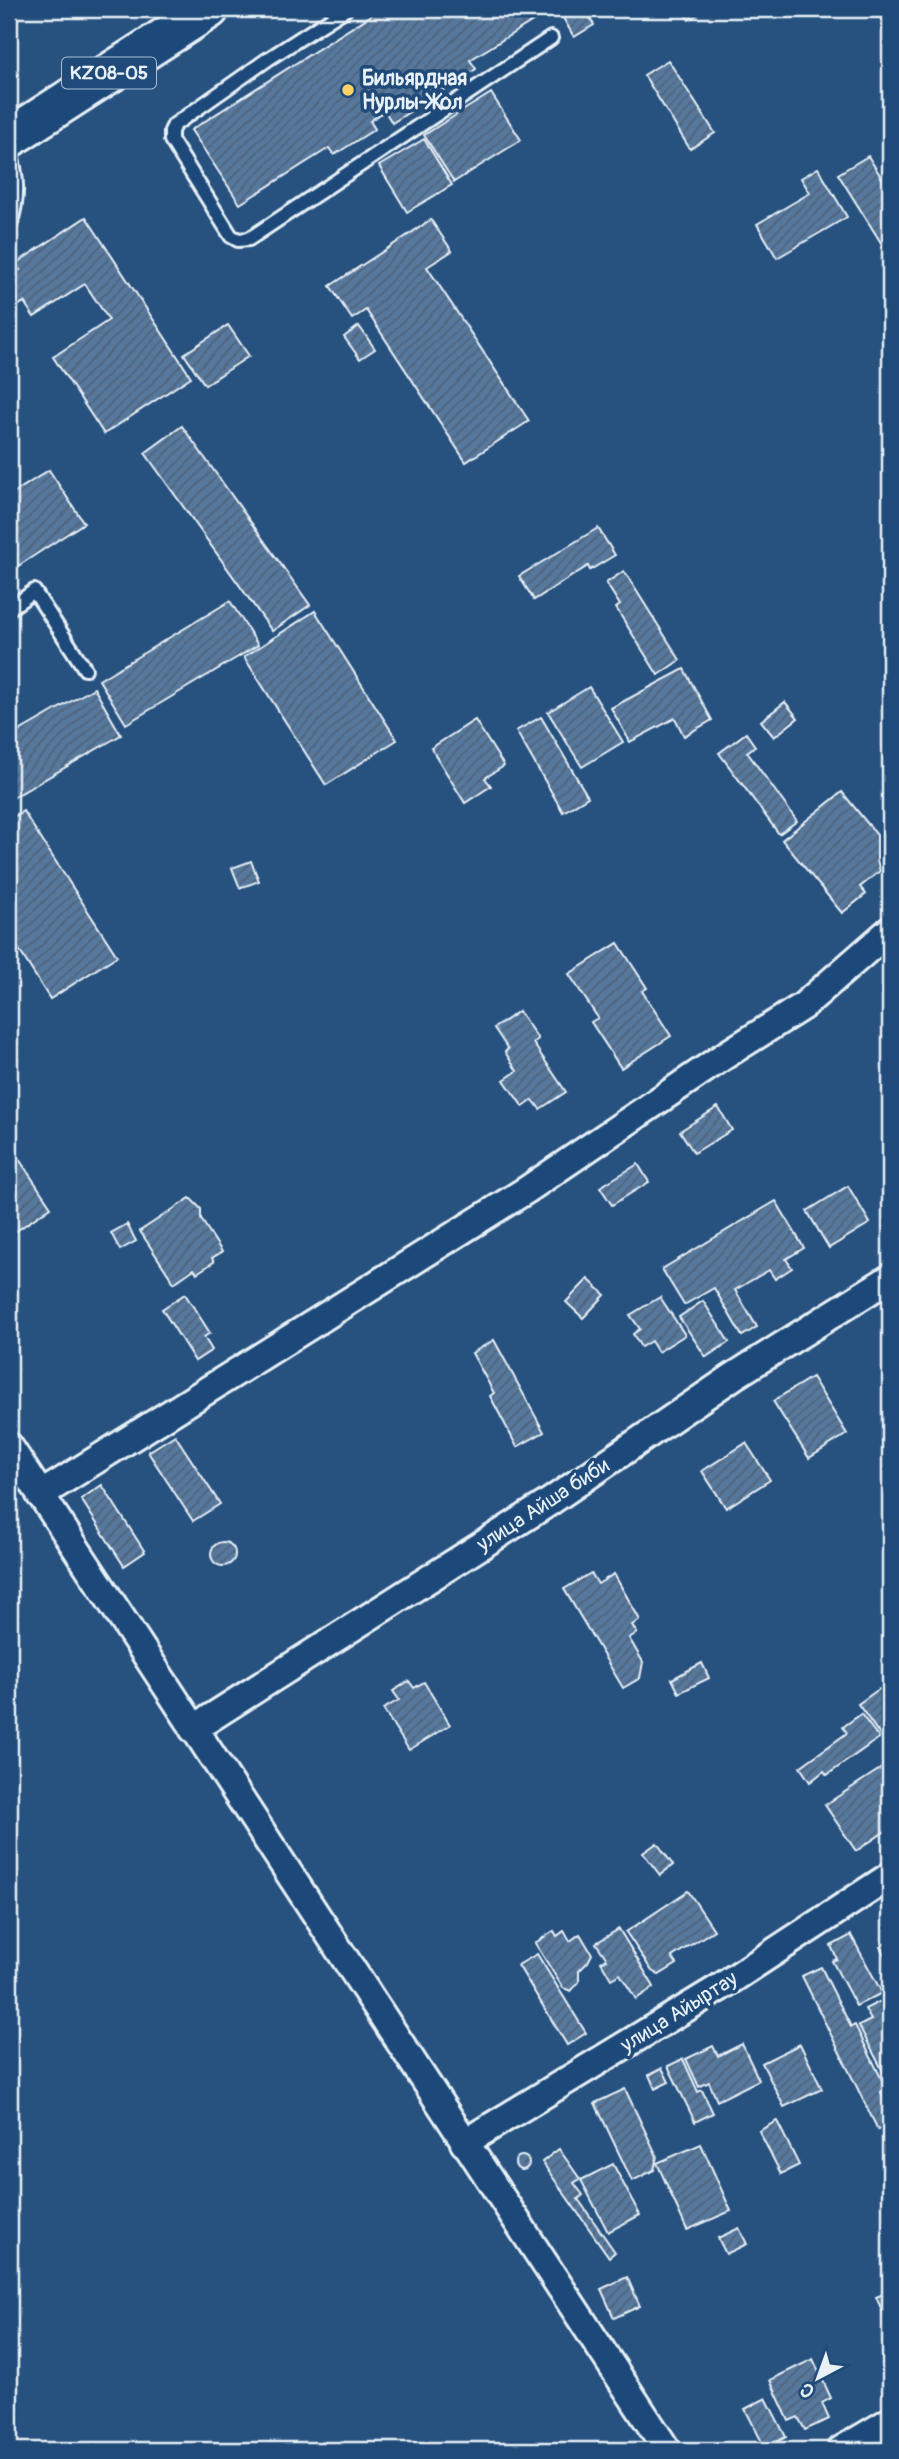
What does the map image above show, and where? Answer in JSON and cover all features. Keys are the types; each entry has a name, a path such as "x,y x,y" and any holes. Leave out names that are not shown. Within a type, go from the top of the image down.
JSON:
{"main road":[{"name":"KZ08-05","path":"9,138 209,9"}],"street":[{"path":"40,1495 528,1189 724,1056 803,1006 890,930"},
{"name":"улица Айша биби","path":"193,1729 548,1503 734,1376 890,1278"},
{"path":"9,1446 667,2450"},
{"name":"улица Айыртау","path":"464,2143 719,1988 890,1876"},
{"path":"841,2450 890,2421"}],"lane":[{"path":"346,9 268,59 174,125 171,140 230,236 239,240 250,239 551,38"},
{"path":"9,146 16,173 16,206 9,229"},
{"path":"9,609 34,591 85,669"}],"building":[{"name":"Бильярдная Нурлы-Жол","path":"381,9 552,9 470,60 476,69 392,123 385,111 370,121 375,129 334,155 329,148 240,204 191,130"},
{"path":"558,9 585,9 594,25 574,37"},
{"path":"681,9 706,9 689,20"},
{"path":"668,60 715,133 690,149 644,75"},
{"path":"491,93 521,140 454,182 424,135"},
{"path":"424,139 452,185 407,212 379,166"},
{"path":"868,156 890,191 890,257 838,174"},
{"path":"818,168 847,217 777,258 757,224 810,193 801,178"},
{"path":"86,217 191,377 104,434 53,357 109,320 85,284 34,317 24,302 9,312 9,277 20,270 15,264"},
{"path":"431,220 452,251 427,267 529,421 466,462 366,310 352,319 330,286"},
{"path":"228,325 249,356 205,385 184,354"},
{"path":"359,326 375,349 360,359 344,337"},
{"path":"182,426 310,605 272,631 145,453"},
{"path":"49,470 84,523 9,572 9,496"},
{"path":"598,528 615,555 590,570 588,566 534,600 519,576"},
{"path":"624,571 680,660 658,675 616,608 620,605 606,583"},
{"path":"230,601 258,645 126,724 99,680"},
{"path":"315,611 397,740 326,785 244,657"},
{"path":"684,669 712,720 684,736 675,718 630,742 611,708"},
{"path":"589,687 623,742 582,767 548,712"},
{"path":"94,688 121,735 9,800 9,737"},
{"path":"785,702 798,718 774,737 761,721"},
{"path":"541,717 588,797 563,812 516,731"},
{"path":"475,720 504,766 485,778 491,786 465,803 431,748"},
{"path":"746,733 755,746 747,752 797,821 779,834 719,753"},
{"path":"842,792 877,835 880,871 860,887 866,894 842,913 782,840"},
{"path":"23,811 117,956 50,999 9,934 9,820"},
{"path":"251,861 259,881 240,888 232,868"},
{"path":"618,943 647,988 642,991 671,1036 621,1068 591,1022 598,1018 569,974"},
{"path":"519,1011 538,1039 533,1043 566,1092 540,1109 533,1100 523,1107 504,1080 517,1071 505,1052 508,1049 494,1028"},
{"path":"718,1107 732,1130 694,1153 680,1131"},
{"path":"19,1159 51,1207 9,1236 9,1166"},
{"path":"638,1164 649,1182 612,1205 600,1187"},
{"path":"848,1186 870,1223 829,1248 807,1211"},
{"path":"190,1198 201,1209 201,1219 222,1252 212,1258 214,1262 197,1273 194,1269 174,1283 140,1231"},
{"path":"776,1201 804,1248 786,1259 792,1268 775,1279 769,1270 735,1290 757,1327 742,1336 714,1288 684,1305 662,1269"},
{"path":"127,1224 136,1241 120,1250 111,1233"},
{"path":"588,1279 605,1295 583,1318 566,1302"},
{"path":"185,1294 210,1333 204,1337 212,1350 195,1361 162,1309"},
{"path":"660,1297 685,1335 658,1352 651,1341 641,1347 633,1334 640,1329 630,1315"},
{"path":"703,1301 729,1342 706,1357 679,1317"},
{"path":"494,1340 544,1432 517,1447 490,1396 494,1393 472,1353"},
{"path":"812,1377 847,1434 809,1458 773,1401"},
{"path":"175,1435 220,1504 193,1521 148,1452"},
{"path":"746,1443 770,1480 726,1508 702,1471"},
{"path":"102,1485 145,1552 124,1566 81,1499"},
{"path":"223,1542 234,1549 235,1554 228,1565 223,1566 212,1559 211,1554 218,1543"},
{"path":"591,1573 598,1584 614,1574 640,1620 632,1625 637,1633 629,1638 643,1662 640,1678 623,1688 564,1589"},
{"path":"702,1663 709,1678 679,1693 672,1679"},
{"path":"409,1681 414,1688 424,1682 450,1725 409,1750 383,1709 399,1700 393,1691"},
{"path":"879,1689 890,1693 890,1749 858,1704"},
{"path":"861,1714 879,1738 827,1775 824,1771 810,1782 800,1767 847,1733 843,1727"},
{"path":"883,1767 890,1777 890,1828 856,1851 825,1805"},
{"path":"657,1843 673,1865 660,1875 643,1853"},
{"path":"688,1891 714,1930 672,1957 677,1964 659,1975 652,1971 626,1932"},
{"path":"619,1929 654,1987 636,1999 620,1974 611,1979 601,1962 607,1959 596,1943"},
{"path":"554,1931 557,1936 564,1931 570,1941 580,1934 592,1954 579,1971 579,1982 571,1991 563,1988 535,1943"},
{"path":"851,1935 882,1993 856,2006 832,1961 837,1959 831,1946"},
{"path":"890,1940 890,1964 880,1947"},
{"path":"537,1954 586,2033 567,2045 518,1965"},
{"path":"821,1967 851,2027 855,2025 887,2090 881,2092 890,2111 890,2124 878,2130 802,1976"},
{"path":"887,1998 890,2004 890,2075 886,2077 859,2026 871,2020 865,2009"},
{"path":"742,2044 759,2080 717,2101 709,2082 699,2087 686,2059 713,2046 718,2056"},
{"path":"800,2044 822,2089 784,2107 762,2063"},
{"path":"683,2059 698,2092 702,2090 713,2113 695,2122 668,2066"},
{"path":"662,2068 669,2082 655,2089 649,2075"},
{"path":"625,2089 657,2156 654,2170 632,2181 595,2103"},
{"path":"777,2121 799,2165 781,2174 759,2131"},
{"path":"701,2144 731,2211 687,2230 657,2163"},
{"path":"559,2149 580,2179 574,2183 583,2195 578,2199 615,2252 609,2257 542,2162"},
{"path":"522,2156 527,2158 527,2168 522,2170 517,2168 515,2163 517,2158"},
{"path":"613,2164 640,2215 608,2232 581,2180"},
{"path":"739,2228 747,2244 726,2254 718,2238"},
{"path":"627,2277 640,2306 614,2318 601,2289"},
{"path":"890,2291 890,2328 876,2297"},
{"path":"813,2359 831,2398 822,2403 829,2419 805,2430 798,2417 789,2421 770,2380"},
{"path":"766,2398 786,2437 765,2448 745,2409"}],"place":[{"name":"Бильярдная Нурлы-Жол","path":"348,90"}]}
